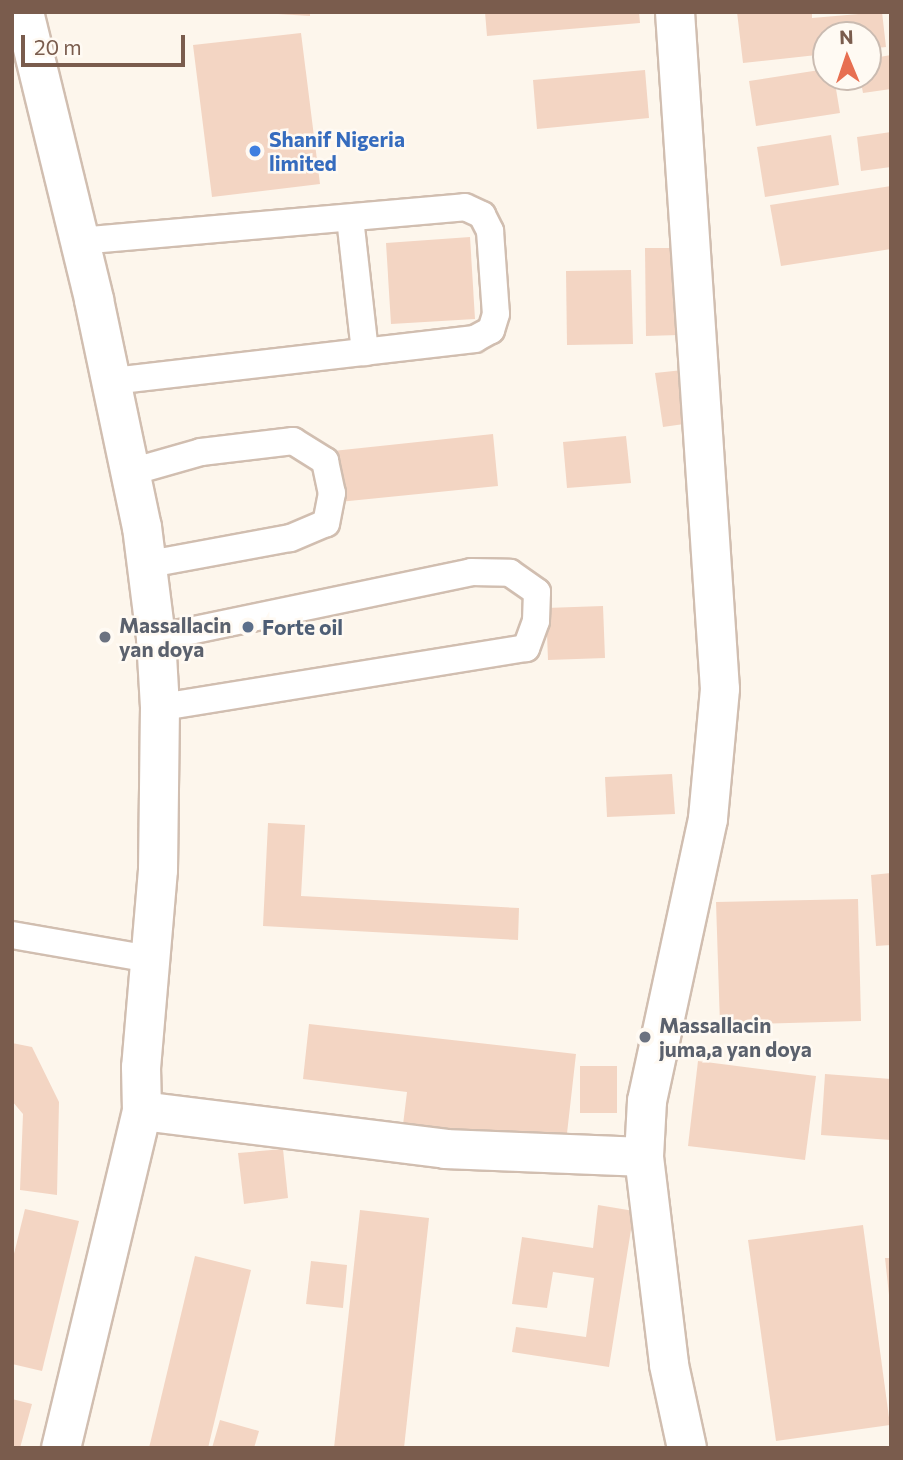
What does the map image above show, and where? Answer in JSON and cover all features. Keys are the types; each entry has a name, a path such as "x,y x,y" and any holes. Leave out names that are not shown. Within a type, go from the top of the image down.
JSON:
{"street":[{"path":"24,12 131,472 156,638 160,707 158,870 141,1067 142,1111 61,1448"},
{"path":"675,12 720,689 708,819 647,1101 644,1157 670,1365 687,1448"},
{"path":"142,1111 445,1149 644,1157"}],"lane":[{"path":"79,241 465,207 482,215 490,231 496,314 491,330 475,339 111,381"},
{"path":"349,218 365,352"},
{"path":"131,472 201,452 293,441 325,461 332,492 326,523 290,538 145,565"},
{"path":"156,638 471,572 510,573 537,592 536,621 526,648 160,707"},
{"path":"12,935 150,959"}],"building":[{"path":"245,12 310,12 310,16"},
{"path":"485,12 639,12 640,23 487,36"},
{"path":"737,12 812,12 812,18 882,12 886,47 882,47 882,21 812,21 812,56 743,63"},
{"path":"301,33 320,184 212,197 193,45"},
{"path":"891,55 891,89 882,90 882,57"},
{"path":"645,70 649,118 537,129 533,80"},
{"path":"812,71 812,91 836,91 840,113 756,126 749,81"},
{"path":"891,132 891,167 861,171 857,137"},
{"path":"831,135 839,185 765,197 757,147"},
{"path":"891,186 891,249 781,266 770,205"},
{"path":"470,237 475,319 391,324 386,243"},
{"path":"645,248 677,248 679,335 646,336"},
{"path":"631,270 633,344 567,345 566,271"},
{"path":"683,370 691,423 663,427 655,373"},
{"path":"493,434 498,486 339,502 333,451"},
{"path":"626,436 631,483 567,488 563,442"},
{"path":"603,606 605,658 548,660 546,608"},
{"path":"672,774 675,814 607,817 605,777"},
{"path":"268,823 305,825 301,896 519,908 518,940 263,926"},
{"path":"891,873 891,945 876,946 871,875"},
{"path":"858,899 861,1021 720,1025 716,902"},
{"path":"309,1024 576,1054 565,1151 402,1133 407,1092 303,1079"},
{"path":"12,1043 32,1047 59,1102 57,1195 20,1190 23,1114 12,1101"},
{"path":"698,1061 816,1076 805,1160 688,1146"},
{"path":"580,1066 617,1066 617,1113 580,1113"},
{"path":"825,1074 891,1079 891,1140 821,1135"},
{"path":"283,1149 288,1198 244,1204 238,1153"},
{"path":"598,1205 634,1211 609,1367 512,1352 516,1327 586,1337 594,1278 553,1272 547,1308 512,1304 522,1237 593,1248"},
{"path":"25,1209 79,1221 42,1371 12,1364 12,1262"},
{"path":"360,1210 429,1218 404,1448 334,1448"},
{"path":"863,1225 890,1425 776,1441 748,1240"},
{"path":"195,1256 251,1270 208,1448 149,1448"},
{"path":"885,1258 891,1258 891,1295 889,1295"},
{"path":"311,1261 347,1265 343,1308 306,1304"},
{"path":"12,1399 32,1404 20,1448 12,1448"},
{"path":"220,1420 259,1431 254,1448 212,1448"}],"place":[{"name":"Shanif Nigeria limited","path":"255,151"},
{"name":"Forte oil","path":"248,627"},
{"name":"Massallacin yan doya","path":"105,637"},
{"name":"Massallacin juma,a yan doya","path":"645,1037"}]}
